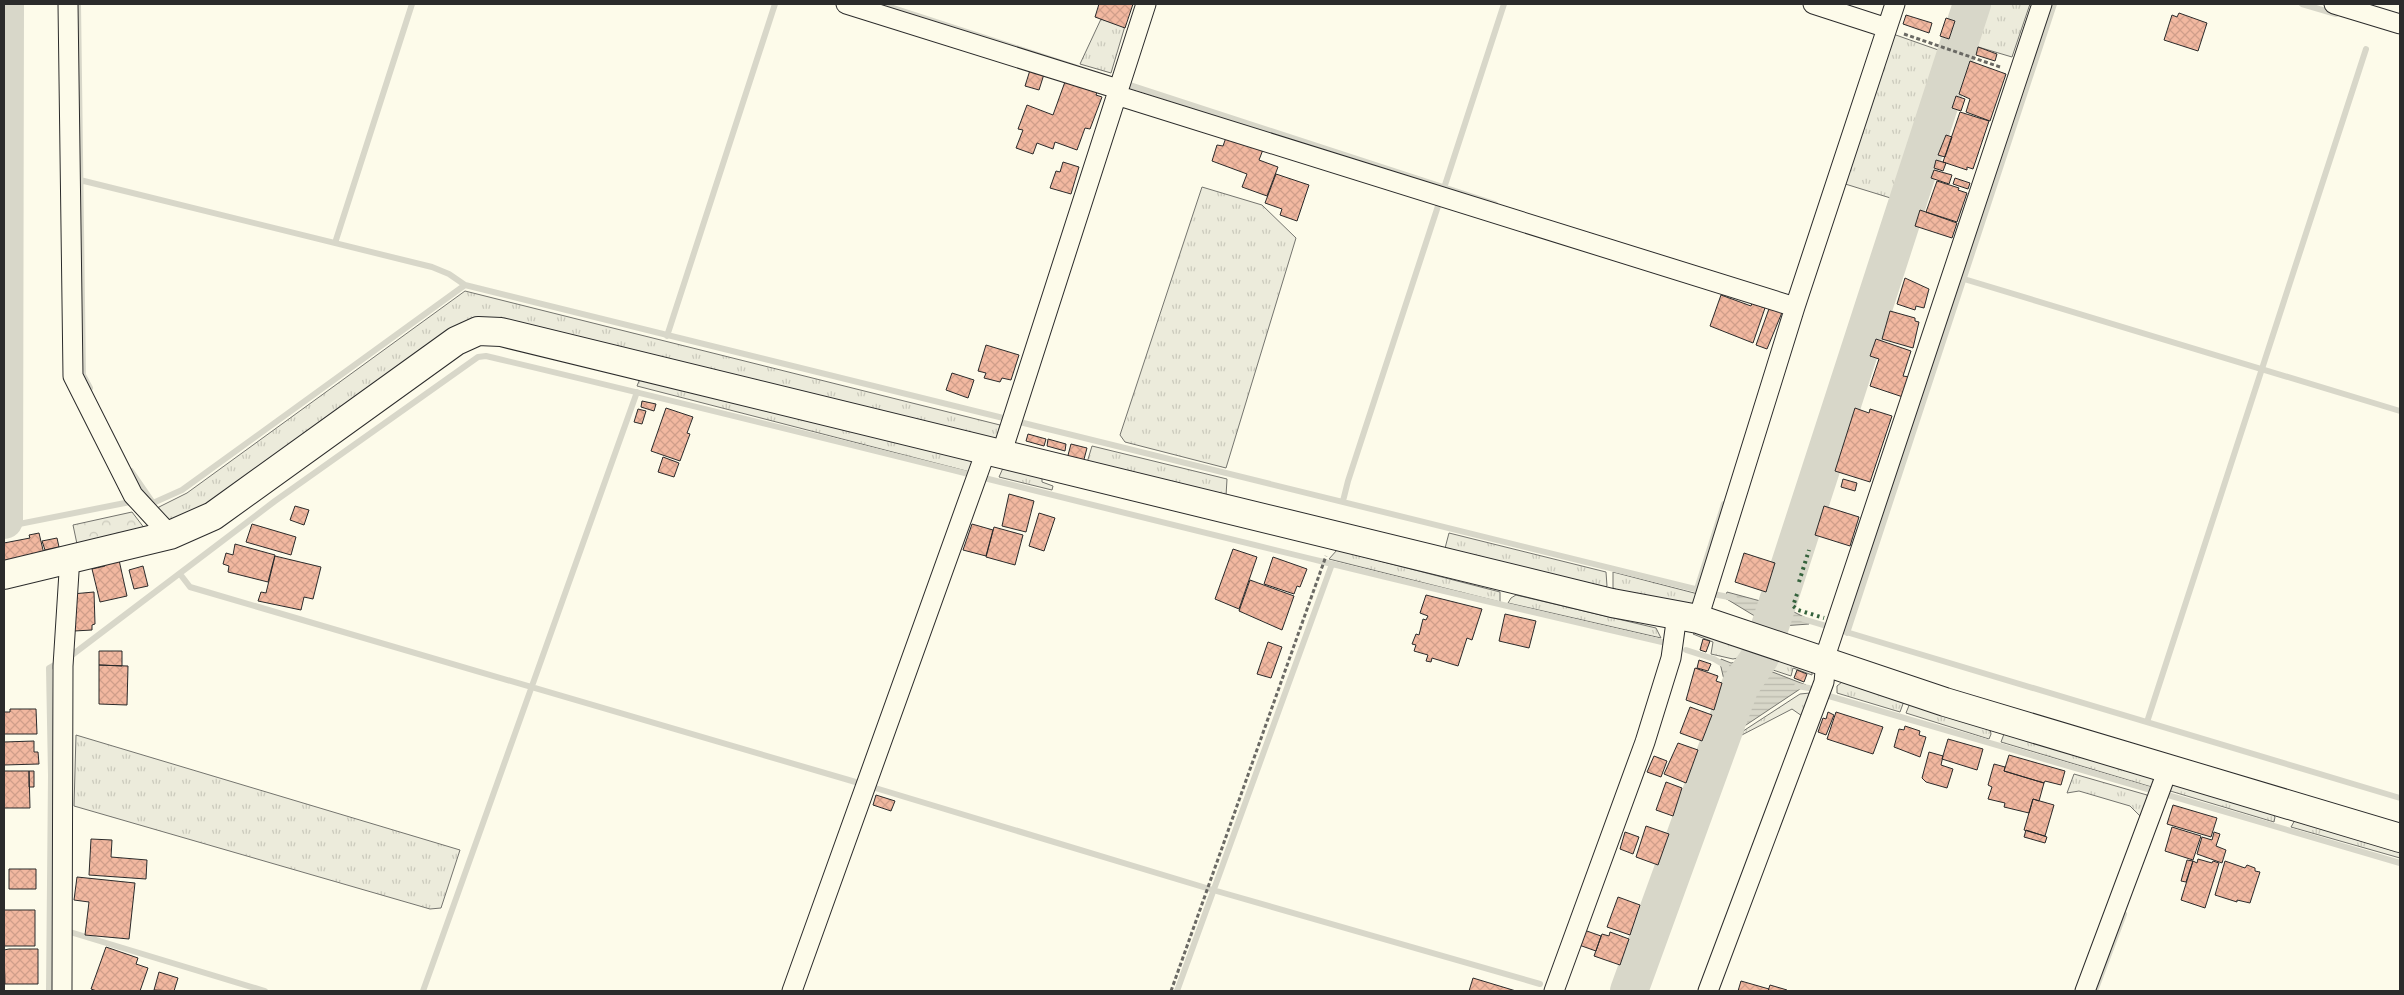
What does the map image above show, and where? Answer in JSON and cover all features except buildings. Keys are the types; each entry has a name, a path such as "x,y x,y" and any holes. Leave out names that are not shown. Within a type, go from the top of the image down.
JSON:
{"street":[{"path":"68,4 73,376 138,500 170,535"},
{"path":"846,4 1115,86 1795,307"},
{"path":"792,991 985,465 1011,421 1115,86 1146,4"},
{"path":"1813,4 1881,26"},
{"path":"1554,991 1645,742 1671,658 1688,617 1795,307 1881,26 1895,4"},
{"path":"1708,991 1824,682 1826,651 2042,4"},
{"path":"2334,4 2400,24"},
{"path":"4,575 170,535 213,516 456,341 478,331 502,332 985,465 1602,601 1688,617 1766,641 1945,702 2162,785 2400,838"},
{"path":"62,991 63,660 69,572 66,560"},
{"path":"2085,991 2162,785"}],"path":[{"path":"1881,26 2019,73"},
{"path":"1171,991 1326,557"}],"green space":[{"path":"1981,4 2030,4 2012,57 1968,44"},
{"path":"1101,19 1125,26 1111,73 1080,64"},
{"path":"1893,34 1944,52 1897,200 1842,183"},
{"path":"1202,187 1262,205 1296,238 1226,468 1125,442 1120,435"},
{"path":"465,291 1000,425 996,440 474,319 461,323 218,501 170,524 155,509 187,493"},
{"path":"641,376 971,460 973,466 970,472 637,386"},
{"path":"1092,446 1227,479 1226,496 1086,466"},
{"path":"1003,468 1042,477 1042,482 1053,486 1052,490 999,477"},
{"path":"132,512 145,529 77,544 73,525"},
{"path":"1449,533 1606,572 1607,586 1603,590 1444,552"},
{"path":"1337,550 1500,592 1500,602 1329,559"},
{"path":"1613,572 1698,594 1692,609 1629,595 1613,588"},
{"path":"1516,595 1656,628 1661,638 1508,603"},
{"path":"1697,631 1749,648 1748,656 1733,659 1711,654 1713,642 1693,634"},
{"path":"1775,654 1812,671 1812,675 1793,668 1791,676 1773,670"},
{"path":"1842,682 1904,701 1900,712 1837,693 1837,686"},
{"path":"1810,693 1802,716 1792,709 1738,737 1734,737 1800,694"},
{"path":"1910,703 1990,729 1989,739 1906,713"},
{"path":"2009,733 2152,776 2156,782 2155,788 2001,742 2004,734"},
{"path":"76,735 460,850 441,908 430,909 74,806"},
{"path":"2074,774 2147,795 2149,802 2142,818 2130,806 2079,791 2067,793"},
{"path":"2178,782 2270,810 2275,817 2274,822 2167,790 2171,785"},
{"path":"2295,820 2400,848 2400,858 2291,827"}],"shaded area":[{"path":"1727,592 1764,602 1769,602 1771,598 1787,603 1786,608 1810,620 1809,624 1782,626 1768,667 1770,671 1806,685 1728,737 1714,731 1726,688 1720,663 1721,659 1731,663 1750,660 1758,618 1725,598"}],"waterway":[{"path":"4,520 5,4"},
{"path":"78,4 83,375 90,388"},
{"path":"335,243 412,4"},
{"path":"667,336 775,4"},
{"path":"881,4 1495,204"},
{"path":"1444,188 1504,4"},
{"path":"1629,991 1740,686 1760,657 1972,4"},
{"path":"1847,633 2054,4"},
{"path":"2302,4 2336,14"},
{"path":"2147,722 2366,49"},
{"path":"80,180 432,267 449,274 465,285"},
{"path":"1343,501 1439,203"},
{"path":"1964,279 2400,411"},
{"path":"131,471 153,503 182,490 465,285 1699,590"},
{"path":"49,991 51,775 49,668 72,655 275,501 478,357 486,356 633,391 1514,608 1662,642"},
{"path":"423,991 637,392"},
{"path":"4,527 135,501"},
{"path":"1697,589 1724,504"},
{"path":"1177,991 1332,564"},
{"path":"180,574 190,587 859,783"},
{"path":"1713,594 1734,598"},
{"path":"1803,619 2400,798"},
{"path":"1686,650 1714,659 1726,666"},
{"path":"1797,686 1809,688"},
{"path":"1829,696 2400,863"},
{"path":"872,787 1213,890 1540,984"},
{"path":"2095,991 2124,914"},
{"path":"70,932 265,991"}],"hedge":[{"path":"1799,582 1809,550"},
{"path":"1797,594 1793,606 1798,610 1824,618"}]}
